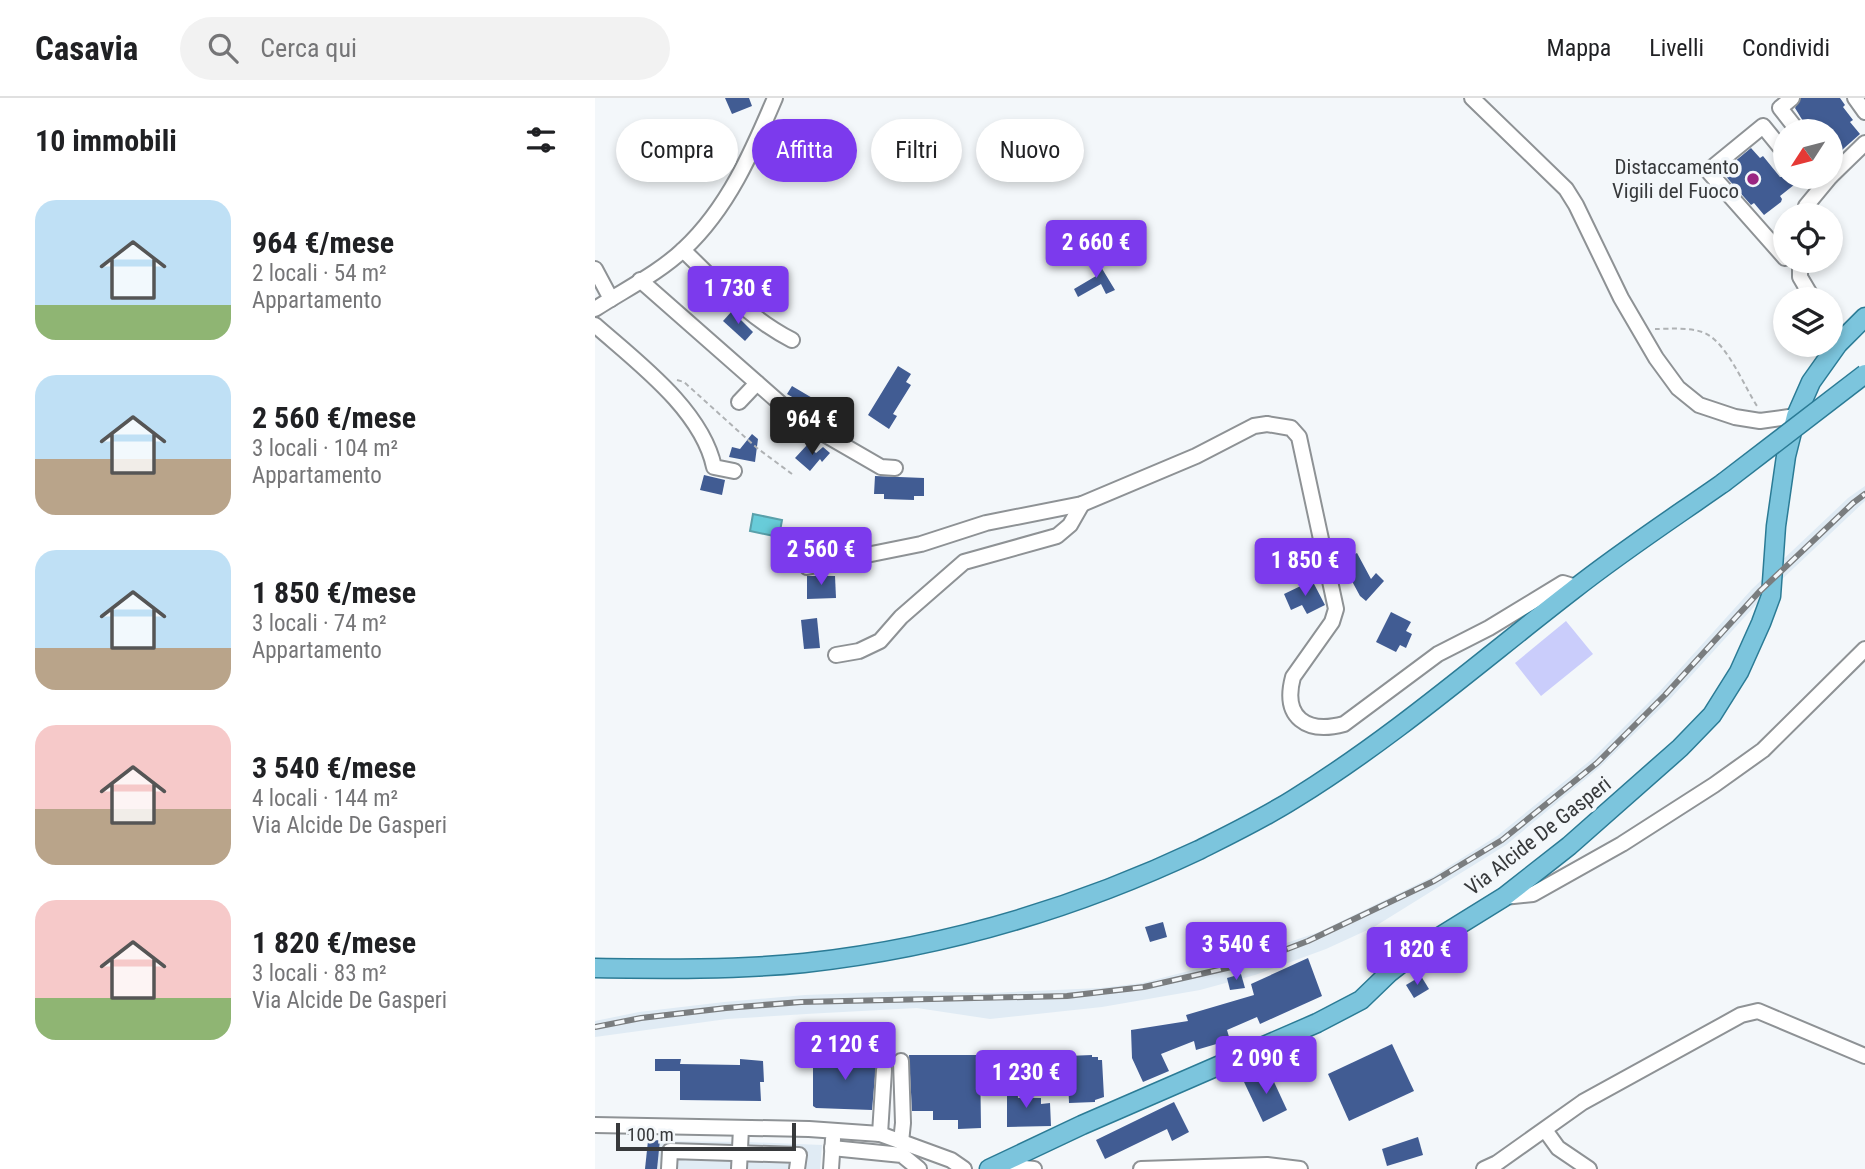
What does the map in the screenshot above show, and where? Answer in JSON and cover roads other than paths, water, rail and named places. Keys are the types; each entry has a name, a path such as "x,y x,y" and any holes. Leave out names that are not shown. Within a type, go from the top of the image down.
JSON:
{"main road":[{"name":"Via Alcide De Gasperi","path":"1843,331 1865,317"},
{"name":"Via Alcide De Gasperi","path":"993,1167 1082,1125 1267,1045 1361,1000 1389,973 1420,949 1504,898 1569,846 1680,748 1712,715 1739,672 1771,596 1776,526 1786,456 1796,416 1824,357"},
{"path":"595,968 731,967 804,962 956,938 1019,921 1093,896 1200,849 1292,801 1366,752 1576,587 1723,483 1865,374"}],"street":[{"path":"595,309 684,250 720,206 740,176 775,98"},
{"path":"1472,98 1566,189 1621,298 1678,388 1699,405 1735,417 1760,421 1796,416"},
{"path":"1789,119 1780,108 1791,98"},
{"path":"1855,98 1865,112"},
{"path":"1773,138 1763,126 1708,171 1773,245"},
{"path":"1843,164 1865,143"},
{"path":"1808,203 1819,189"},
{"path":"684,250 735,301 767,327 792,340"},
{"path":"595,269 611,299"},
{"path":"1797,273 1806,287"},
{"path":"640,280 798,419 881,467 895,468"},
{"path":"595,325 659,381 695,424 711,450 715,467 734,471"},
{"path":"739,402 757,383"},
{"path":"807,567 921,544 986,523 1082,504 1196,456 1254,426 1267,424 1291,428 1299,438 1336,609 1332,622 1293,677 1290,688 1290,701 1298,717 1310,726 1326,729 1344,724 1438,654 1489,628 1563,583 1576,587"},
{"path":"836,655 859,651 880,640 909,610 964,562 1057,536 1070,525 1082,504"},
{"path":"1504,898 1533,894 1622,844 1714,785 1763,750 1865,649"},
{"path":"1484,1169 1497,1164 1583,1102 1741,1015 1758,1011 1865,1056"},
{"path":"901,1061 901,1142"},
{"path":"880,1134 884,1070"},
{"path":"595,1125 880,1134 951,1160 964,1169"},
{"path":"739,1169 741,1128"},
{"path":"1545,1130 1558,1148 1589,1169"},
{"path":"831,1169 834,1131"},
{"path":"832,1149 902,1155 919,1169"},
{"path":"669,1169 670,1151 799,1155 797,1169"},
{"path":"1141,1169 1266,1165 1300,1169"},
{"path":"993,1167 1034,1169"}],"railway":[{"path":"595,1027 641,1018 801,1002 1067,996 1144,987 1253,962 1308,941 1434,881 1502,840 1597,763 1665,695 1759,592 1865,494"}],"place":[{"name":"Distaccamento Vigili del Fuoco","path":"1753,179"}]}
